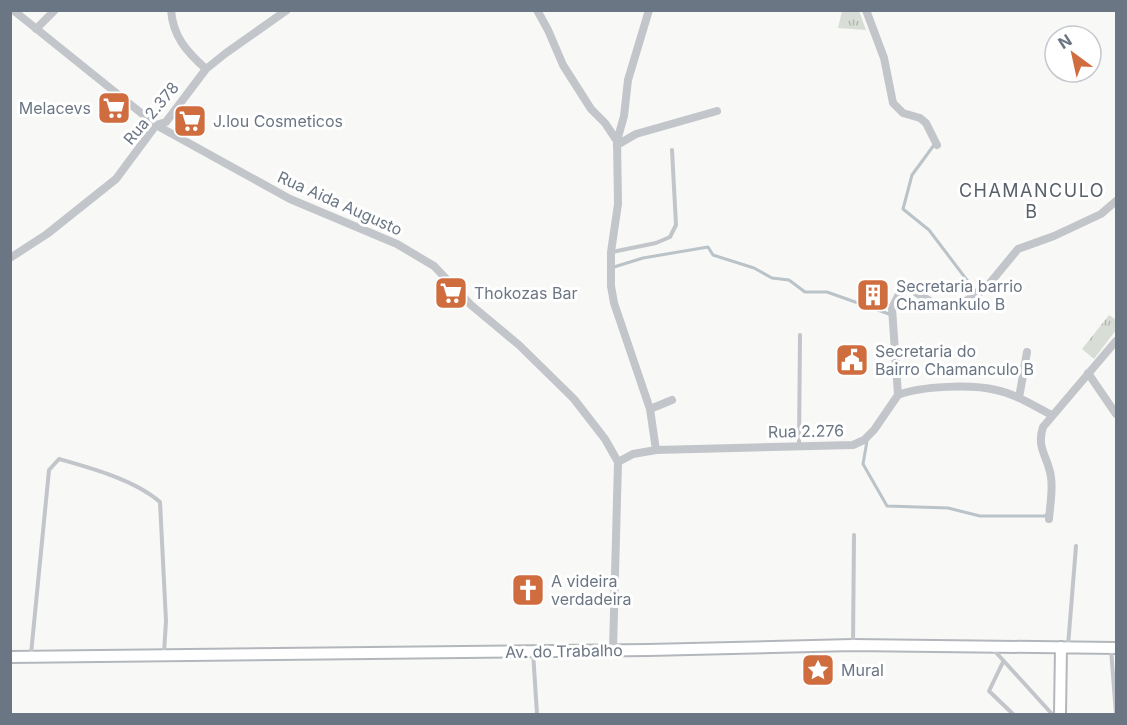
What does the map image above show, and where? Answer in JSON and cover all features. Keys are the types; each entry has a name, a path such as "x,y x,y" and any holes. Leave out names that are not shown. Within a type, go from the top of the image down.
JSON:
{"main road":[{"name":"Av. do Trabalho","path":"10,657 853,645 1114,648"},
{"path":"1060,714 1064,647"}],"street":[{"name":"Rua Aida Augusto","path":"13,10 156,125 290,200 397,244 434,266 471,305 519,345 574,399 605,439 618,462"},
{"path":"36,29 55,10"},
{"path":"171,10 175,33 186,50 206,69"},
{"name":"Rua 2.378","path":"10,258 47,234 116,179 156,125 166,122 206,69 287,10"},
{"path":"537,10 563,65 591,109 605,123 617,143"},
{"path":"650,10 628,80 624,116 617,143 618,204 611,252 611,286 614,303 650,409 656,450"},
{"path":"866,10 884,58 893,103 903,113 920,118 926,123 937,145"},
{"path":"617,143 636,134 717,111"},
{"path":"1052,415 997,390 976,387 909,390 898,395 892,308 900,290 909,288 945,309 958,306 985,289 1018,249 1101,214 1116,201"},
{"path":"1049,519 1051,477 1040,444 1043,427 1116,340"},
{"path":"1018,398 1028,352"},
{"path":"1088,373 1116,414"},
{"name":"Rua 2.276","path":"618,462 633,454 656,450 853,445 864,440 874,430 898,395"},
{"path":"650,409 672,400"},
{"path":"613,650 618,462"}],"lane":[{"path":"611,252 656,243 670,237 676,225 672,150"},
{"path":"799,447 800,335"},
{"path":"31,658 49,470 59,459 89,467 129,484 160,502 166,621 163,656"},
{"path":"853,645 854,535"},
{"path":"1064,647 1076,546"},
{"path":"991,648 1052,714"},
{"path":"1114,648 1116,714"},
{"path":"533,651 537,714"},
{"path":"1003,662 989,691 1013,714"},
{"path":"1041,714 1047,710"}],"green space":[{"path":"842,11 859,11 866,30 838,28"},
{"path":"1109,315 1116,320 1116,330 1094,359 1082,349"}],"waterway":[{"path":"934,145 912,175 903,209 929,230 976,292"},
{"path":"614,267 643,258 708,247 713,255 754,268 772,278 789,280 805,292 827,292 889,314"},
{"path":"867,441 863,464 887,506 948,508 980,516 1046,515"}],"place":[{"name":"Melacevs","path":"114,108"},
{"name":"J.lou Cosmeticos","path":"190,121"},
{"name":"Thokozas Bar","path":"451,293"},
{"name":"Secretaria barrio Chamankulo B","path":"873,295"},
{"name":"Secretaria do Bairro Chamanculo B","path":"852,360"},
{"name":"A videira verdadeira","path":"528,590"},
{"name":"Mural","path":"818,670"}],"district":[{"name":"CHAMANCULO B","path":"1032,201"}]}
